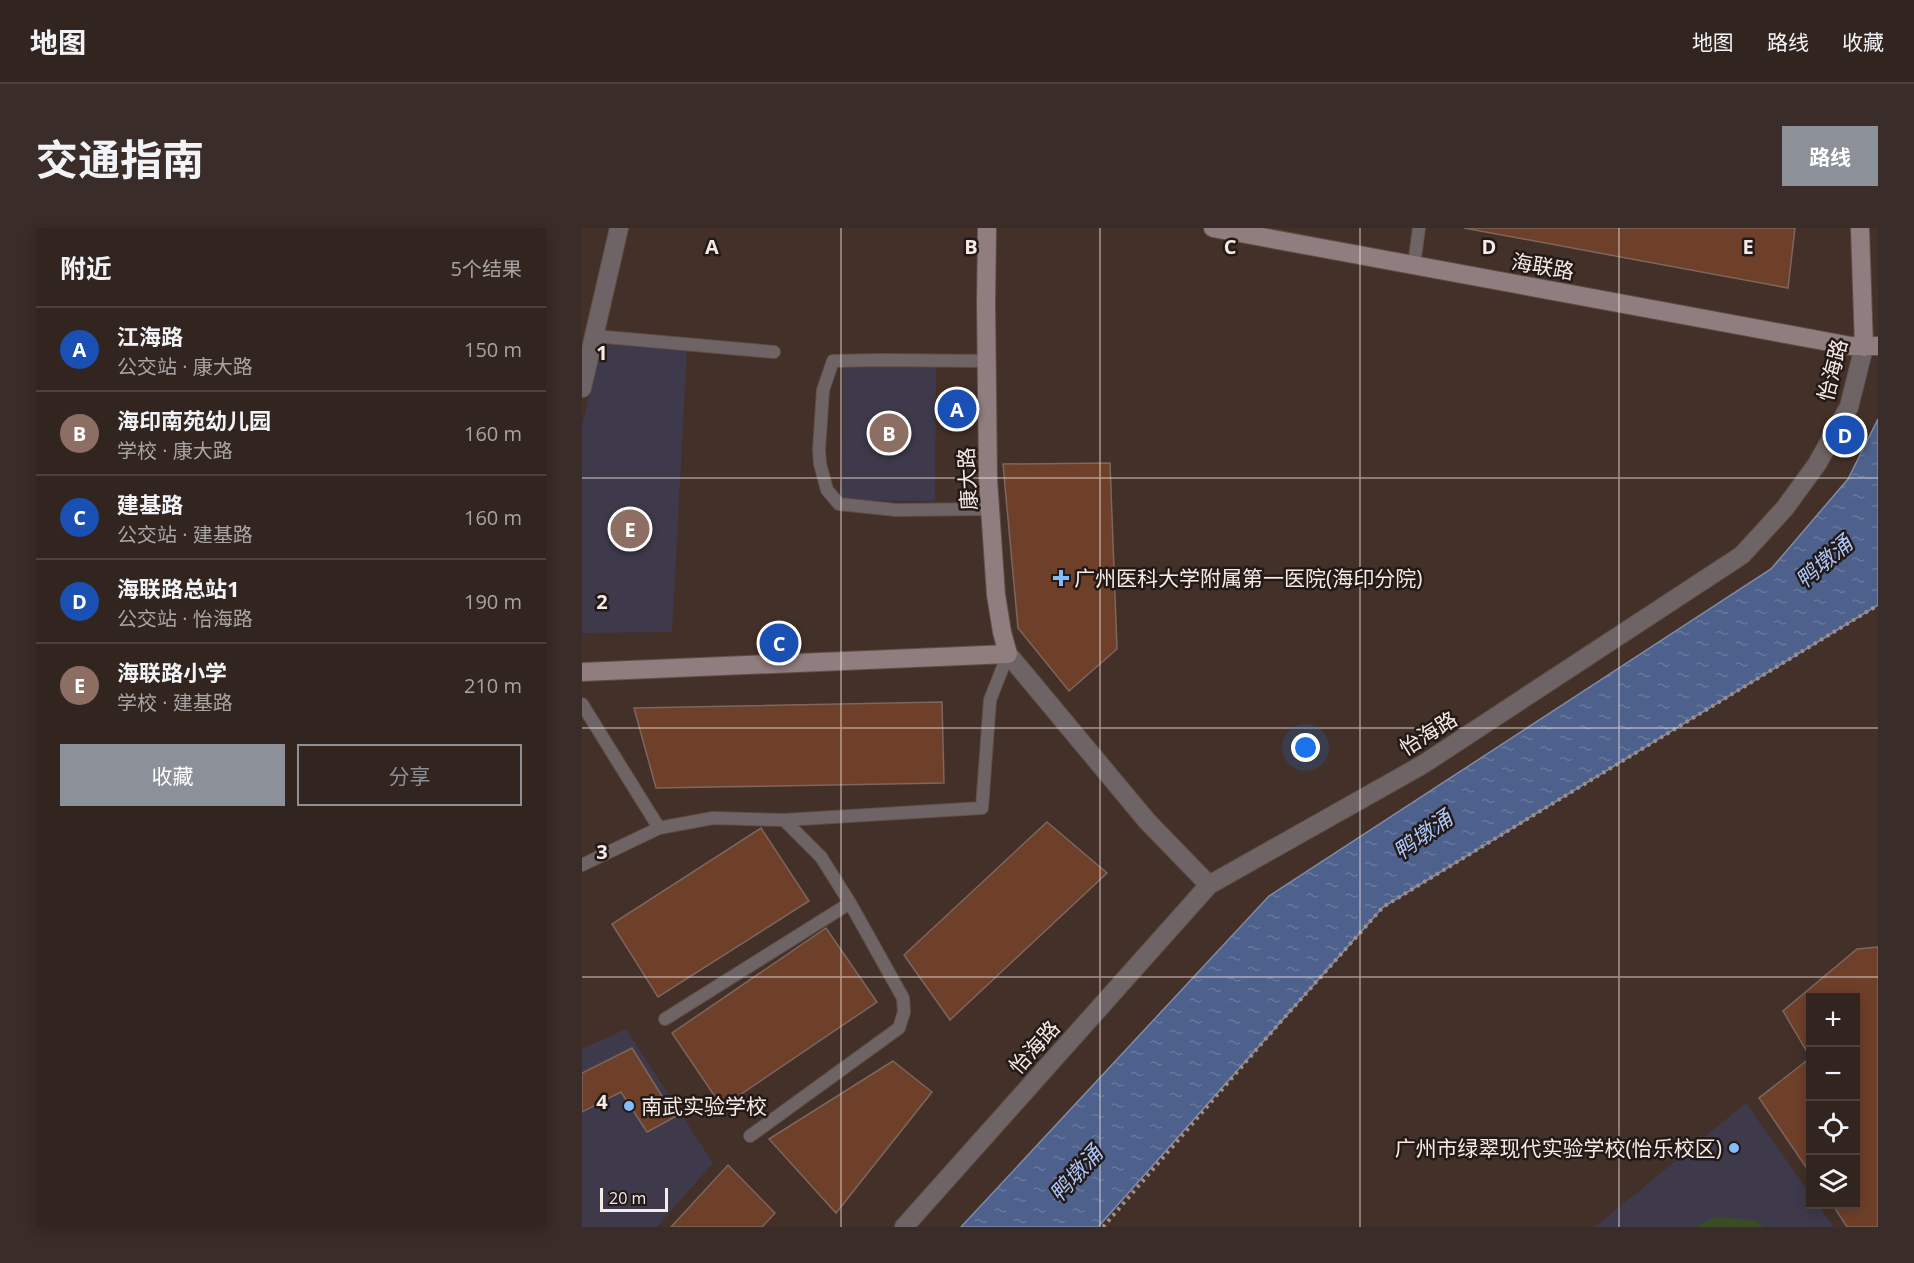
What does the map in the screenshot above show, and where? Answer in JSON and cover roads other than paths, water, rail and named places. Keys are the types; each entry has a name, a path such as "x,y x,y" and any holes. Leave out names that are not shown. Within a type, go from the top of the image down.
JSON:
{"street":[{"path":"582,388 619,228"},
{"name":"康大路","path":"987,228 987,445 990,509 996,595 1008,654"},
{"name":"海联路","path":"1214,228 1871,346"},
{"name":"怡海路","path":"904,1227 1209,885 1422,765 1742,555 1785,508 1817,464 1849,407 1871,346 1860,228"},
{"path":"582,672 1008,654 1147,820 1209,885"}],"lane":[{"path":"1414,265 1419,228"},
{"path":"594,336 774,352"},
{"path":"987,361 833,361 823,390 819,450 827,490 839,504 897,510 990,509"},
{"path":"582,865 659,828 713,818 784,820 982,808 990,700 1008,654"},
{"path":"582,704 659,828"},
{"path":"750,1136 898,1028 904,1012 903,998 850,903 821,857 784,820"},
{"path":"665,1019 850,903"}],"water":[{"name":"鸭墩涌","path":"1878,419 1878,605 1383,907 1098,1227 961,1227 1269,896 1771,569 1848,479"}],"place":[{"name":"江海路","path":"957,409"},
{"name":"海印南苑幼儿园","path":"889,433"},
{"name":"海联路总站1","path":"1845,435"},
{"name":"海联路小学","path":"630,529"},
{"name":"广州医科大学附属第一医院(海印分院)","path":"1061,578"},
{"name":"建基路","path":"779,643"},
{"name":"南武实验学校","path":"629,1106"},
{"name":"广州市绿翠现代实验学校(怡乐校区)","path":"1734,1148"}]}
